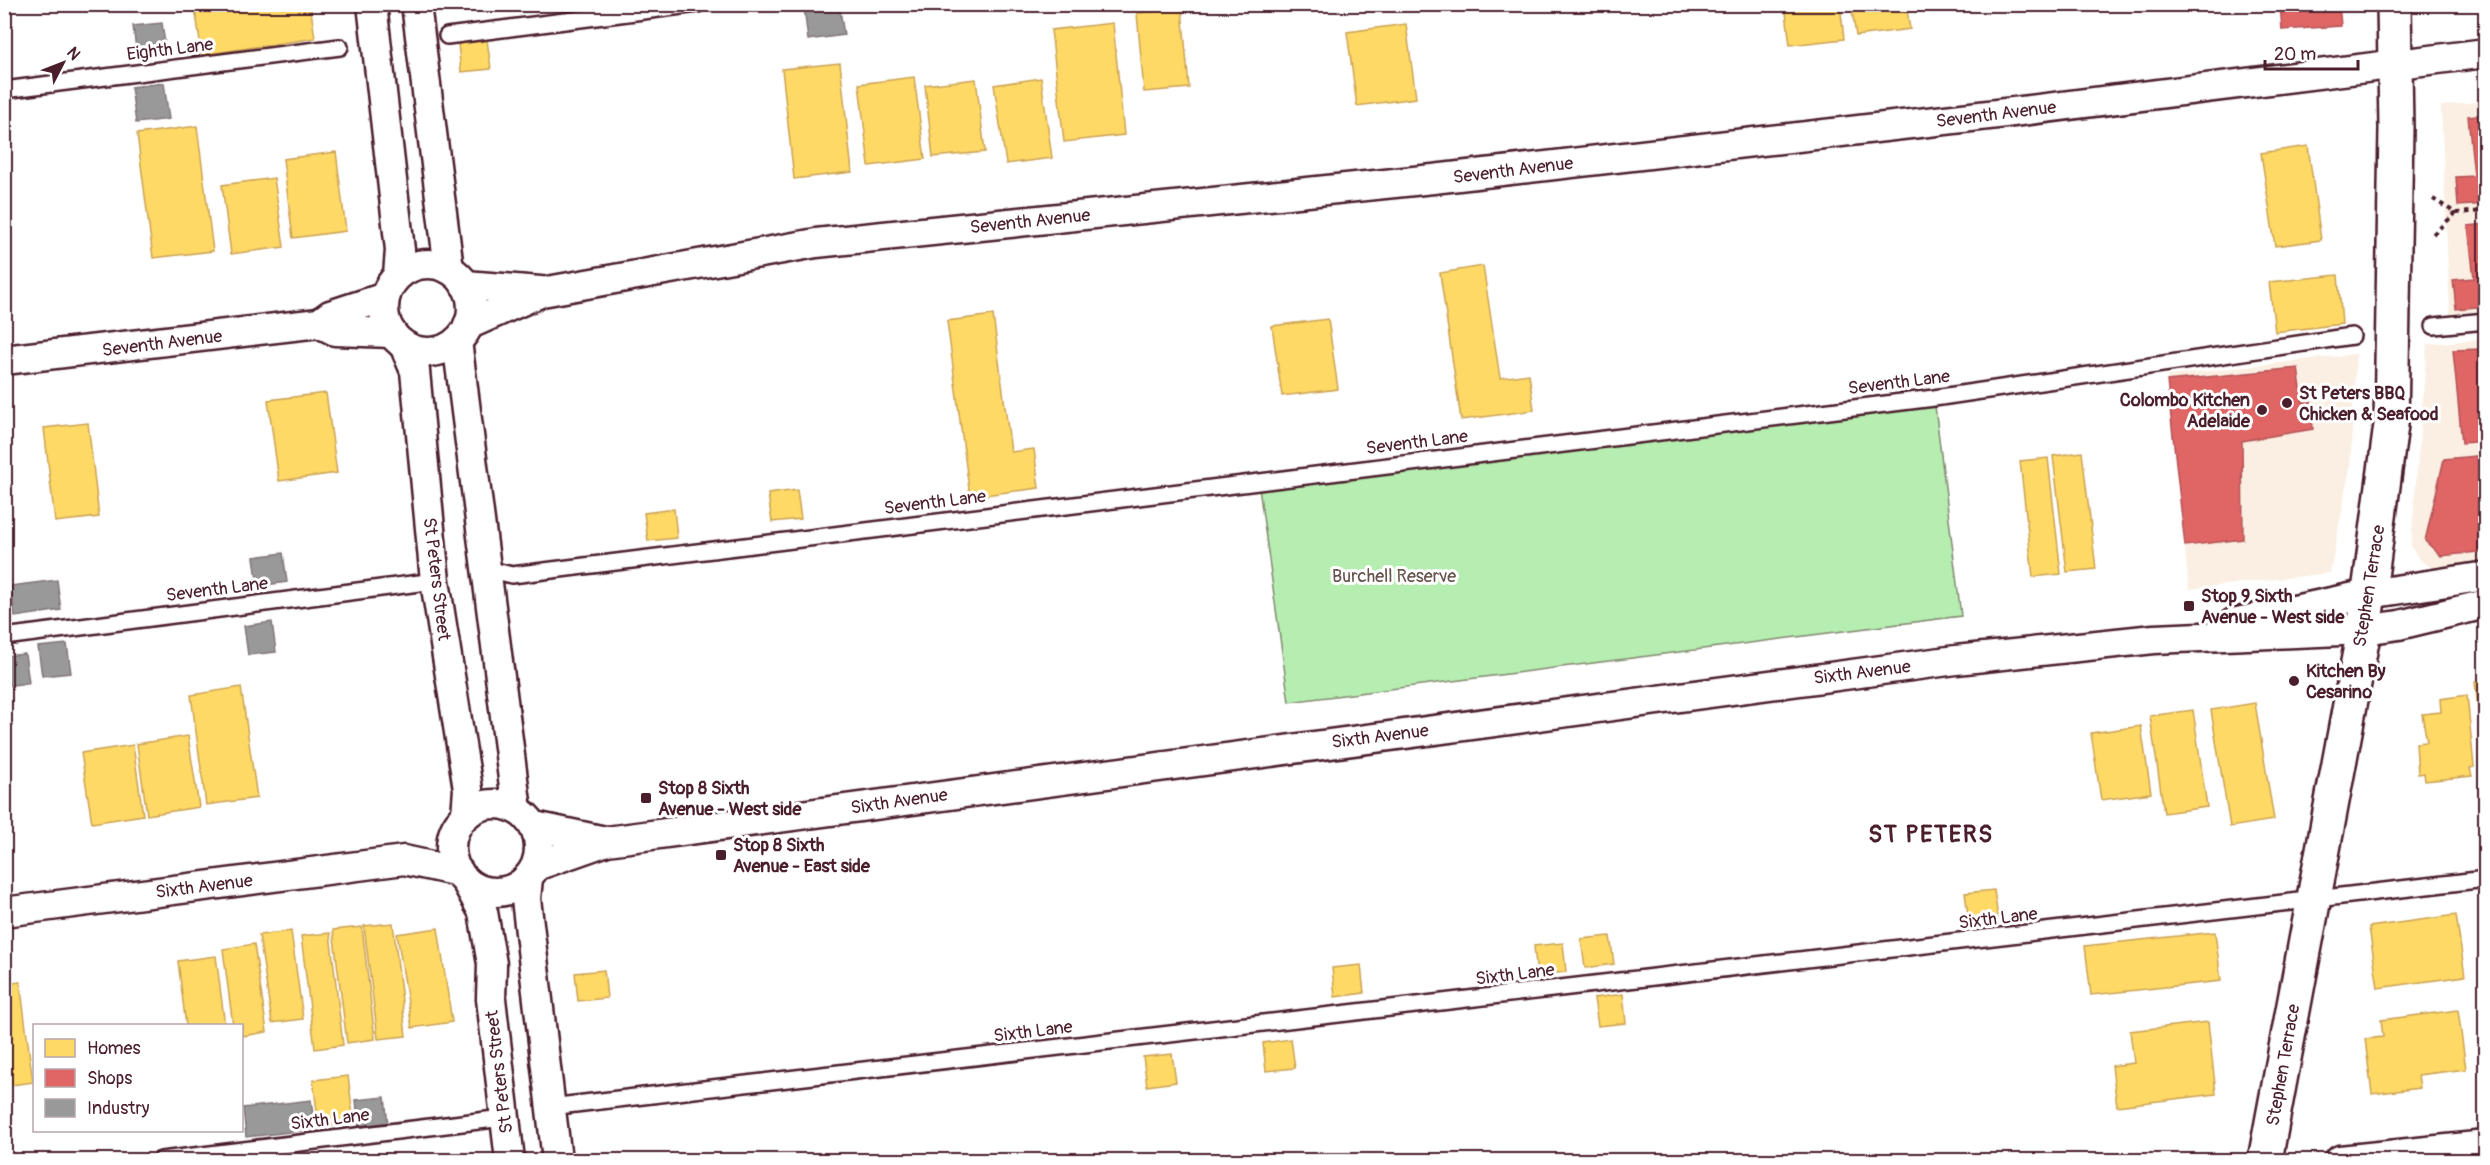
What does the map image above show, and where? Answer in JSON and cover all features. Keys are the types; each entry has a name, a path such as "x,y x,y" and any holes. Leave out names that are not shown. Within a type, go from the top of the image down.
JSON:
{"main road":[{"name":"Stephen Terrace","path":"2265,1161 2364,630 2391,425 2396,128 2394,4"}],"street":[{"path":"372,4 400,250 391,286 386,323 398,339 425,352 442,350 463,333"},
{"path":"416,4 457,277 472,310 463,333 487,569 525,818 540,850 526,899 557,1161"},
{"name":"Seventh Avenue","path":"463,333 542,292 816,243 1433,179 2009,113 2486,53"},
{"path":"391,286 412,267 430,264 457,277"},
{"name":"Seventh Avenue","path":"457,277 542,292"},
{"name":"Seventh Avenue","path":"4,360 168,343 319,323 330,315 391,286"},
{"name":"Seventh Avenue","path":"319,323 334,331 398,339"},
{"name":"St Peters Street","path":"398,339 415,371 435,581 468,789 460,824"},
{"name":"Sixth Avenue","path":"2154,639 2369,594 2486,576"},
{"name":"Sixth Avenue","path":"532,872 607,841 1956,660 2154,639 2364,630 2399,625 2486,604"},
{"path":"525,818 498,804 479,807 460,824 451,845 454,863 462,876 479,889 493,892 510,890 532,872"},
{"name":"Sixth Avenue","path":"525,818 607,841"},
{"name":"Sixth Avenue","path":"404,860 460,824"},
{"name":"Sixth Avenue","path":"4,912 404,860 462,876"},
{"name":"St Peters Street","path":"462,876 483,912 492,964 491,999 503,1118 510,1161"},
{"path":"2340,1161 2486,1145"}],"lane":[{"path":"447,36 698,4"},
{"name":"Eighth Lane","path":"4,90 340,47"},
{"path":"2434,326 2486,321"},
{"name":"Seventh Lane","path":"487,569 512,575 1934,398 2352,336"},
{"name":"Seventh Lane","path":"4,637 435,581"},
{"name":"Sixth Lane","path":"550,1107 2486,879"},
{"name":"Sixth Lane","path":"161,1161 503,1118"}],"path":[{"path":"2433,199 2456,213 2486,211"},
{"path":"2433,234 2456,213"}],"shaded area":[{"path":"2485,101 2485,310 2450,314 2441,106"},
{"path":"2485,339 2485,561 2438,572 2420,560 2411,547 2427,344"},
{"path":"2356,354 2350,468 2330,573 2189,589 2167,376"}],"green space":[{"name":"Burchell Reserve","path":"1934,398 1961,616 1289,702 1258,481"}],"building: Homes":[{"path":"210,4 310,4 315,38 202,55 195,7"},
{"path":"1785,4 1840,4 1844,39 1790,45"},
{"path":"1851,4 1906,4 1910,29 1856,36"},
{"path":"1182,9 1189,88 1144,92 1137,13"},
{"path":"1113,23 1124,135 1064,142 1051,30"},
{"path":"1406,24 1416,98 1357,106 1347,32"},
{"path":"487,40 491,69 461,72 458,44"},
{"path":"840,63 852,172 794,179 782,69"},
{"path":"914,77 925,159 869,166 859,84"},
{"path":"1041,78 1052,158 1006,164 994,85"},
{"path":"976,79 985,152 933,157 925,85"},
{"path":"197,126 213,251 153,258 137,134"},
{"path":"2308,146 2321,240 2275,246 2261,153"},
{"path":"336,152 346,231 293,238 283,159"},
{"path":"274,178 284,247 231,254 222,185"},
{"path":"1483,266 1500,378 1529,374 1534,410 1461,420 1440,273"},
{"path":"2338,275 2342,324 2275,332 2269,282"},
{"path":"993,315 1011,452 1034,449 1039,488 970,497 947,321"},
{"path":"1328,319 1338,389 1282,396 1272,326"},
{"path":"326,393 337,473 279,481 268,400"},
{"path":"88,423 99,517 55,522 44,428"},
{"path":"2082,452 2096,569 2067,572 2053,456"},
{"path":"2048,458 2061,574 2033,577 2020,461"},
{"path":"797,490 801,519 772,522 768,494"},
{"path":"674,509 677,538 648,541 644,513"},
{"path":"2486,681 2486,760 2484,760 2475,682"},
{"path":"241,687 257,798 206,805 191,695"},
{"path":"2467,695 2474,767 2470,768 2472,776 2425,781 2424,773 2418,774 2416,743 2427,742 2422,714 2441,712 2440,699"},
{"path":"2255,703 2274,820 2230,827 2211,710"},
{"path":"2193,710 2207,807 2164,813 2150,716"},
{"path":"2141,726 2151,793 2101,800 2091,733"},
{"path":"188,736 199,807 147,815 137,744"},
{"path":"133,745 143,815 92,823 81,753"},
{"path":"1994,890 1998,918 1969,922 1965,893"},
{"path":"2456,915 2465,976 2378,988 2369,927"},
{"path":"393,923 406,1036 378,1039 364,926"},
{"path":"362,927 375,1039 347,1043 333,930"},
{"path":"438,928 452,1022 412,1028 397,934"},
{"path":"291,931 303,1019 272,1023 259,935"},
{"path":"2215,932 2221,981 2091,995 2085,946"},
{"path":"330,933 343,1045 315,1049 301,936"},
{"path":"1610,936 1614,964 1585,968 1581,939"},
{"path":"1563,943 1566,972 1537,975 1534,946"},
{"path":"254,944 267,1032 243,1036 243,1024 233,1024 223,949"},
{"path":"216,956 225,1024 186,1024 178,961"},
{"path":"1361,965 1364,993 1335,997 1332,968"},
{"path":"604,970 607,998 578,1001 575,973"},
{"path":"20,982 33,1082 4,1086 4,984"},
{"path":"1623,994 1626,1023 1598,1026 1594,998"},
{"path":"2458,1010 2466,1069 2418,1075 2420,1088 2372,1094 2365,1039 2383,1037 2381,1020"},
{"path":"2208,1022 2216,1094 2117,1106 2112,1066 2134,1063 2130,1031"},
{"path":"1291,1039 1295,1068 1266,1071 1263,1043"},
{"path":"1172,1054 1176,1082 1147,1086 1143,1057"},
{"path":"348,1076 354,1123 319,1127 313,1080"}],"building: Shops":[{"path":"2280,4 2339,4 2341,26 2282,30"},
{"path":"2486,114 2486,204 2458,206 2456,177 2474,176 2468,116"},
{"path":"2486,224 2486,306 2456,309 2453,280 2474,278 2468,226"},
{"path":"2482,349 2486,378 2486,441 2462,443 2453,350"},
{"path":"2298,368 2303,402 2311,401 2313,429 2242,441 2243,539 2185,546 2167,381"},
{"path":"2486,455 2486,551 2441,556 2425,541 2444,459"}],"building: Industry":[{"path":"839,4 844,35 808,40 804,7"},
{"path":"162,23 166,52 137,56 133,26"},
{"path":"164,83 169,119 136,123 131,87"},
{"path":"283,553 287,582 258,586 254,557"},
{"path":"57,580 61,610 15,617 11,586"},
{"path":"272,622 276,652 248,655 244,626"},
{"path":"67,644 71,673 42,676 38,647"},
{"path":"25,654 29,683 4,686 4,656"},
{"path":"385,1097 388,1125 359,1129 356,1100"},
{"path":"311,1100 315,1129 246,1137 243,1108"},
{"path":"367,1154 368,1160 339,1160 338,1157"}],"place":[{"name":"St Peters BBQ Chicken & Seafood","path":"2287,403"},
{"name":"Colombo Kitchen Adelaide","path":"2262,410"},
{"name":"Stop 9 Sixth Avenue - West side","path":"2189,606"},
{"name":"Kitchen By Cesarino","path":"2294,681"},
{"name":"Stop 8 Sixth Avenue - West side","path":"646,798"},
{"name":"Stop 8 Sixth Avenue - East side","path":"721,855"}],"district":[{"name":"ST PETERS","path":"1931,834"}]}
